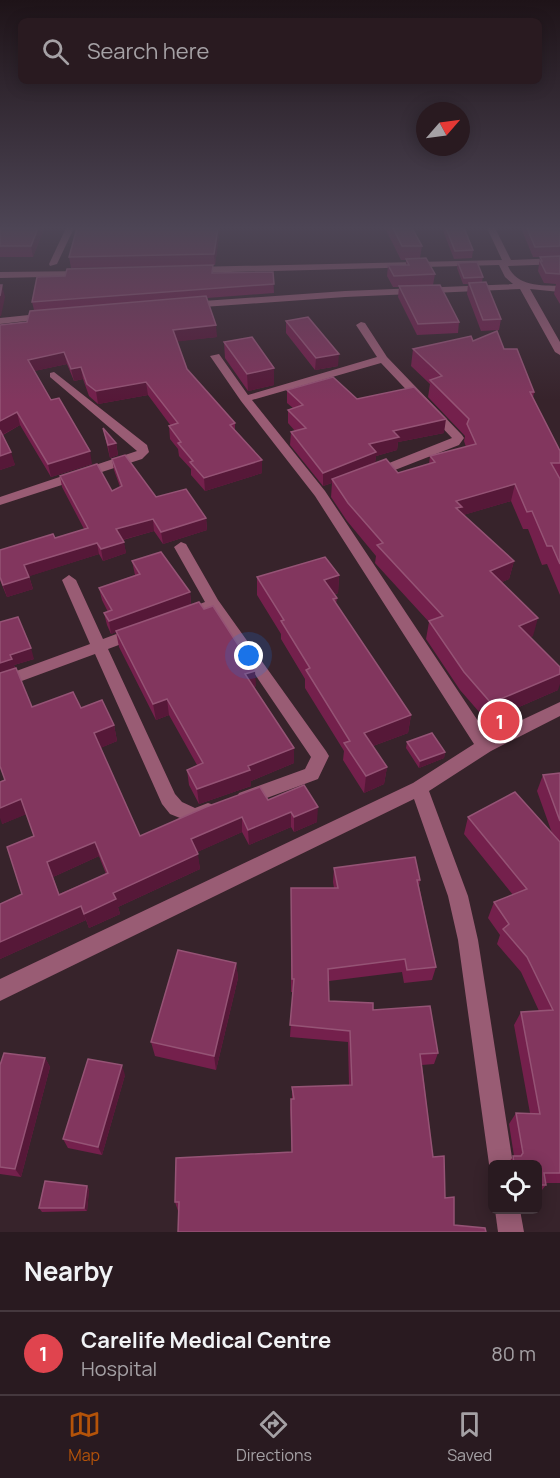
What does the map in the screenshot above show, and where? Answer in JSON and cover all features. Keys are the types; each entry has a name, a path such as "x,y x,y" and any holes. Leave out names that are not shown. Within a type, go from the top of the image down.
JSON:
{"street":[{"path":"183,306 345,294 523,286 560,289"},
{"path":"523,286 560,352"},
{"path":"0,321 57,315"},
{"path":"361,326 383,359 458,438 455,442 362,478"},
{"path":"215,356 245,399 325,492 485,746"},
{"path":"245,399 383,359"},
{"path":"0,501 138,456 143,452 143,448 54,375"},
{"path":"69,580 168,799 176,808 195,816 312,774 320,756 214,605 181,547"},
{"path":"171,620 214,605"},
{"path":"0,682 150,628"},
{"path":"0,990 419,788 485,746 560,708"},
{"path":"419,788 458,896 466,929 500,1160"},
{"path":"509,1214 511,1232"}],"building":[{"path":"35,285 254,285 32,302"},
{"path":"440,285 459,322 418,324 399,286"},
{"path":"470,285 487,285 501,319 483,320"},
{"path":"206,296 216,325 173,330 187,369 235,423 230,425 262,460 204,478 190,462 193,461 178,443 181,442 169,426 178,423 146,382 96,391 87,384 81,367 71,369 64,352 28,360 51,400 59,398 90,451 48,464 17,412 0,421 0,325 27,322 30,311"},
{"path":"308,317 339,354 316,358 286,321"},
{"path":"497,331 504,349 517,349 534,392 530,392 560,451 560,463 551,463 560,479 560,564 552,546 547,546 532,511 527,512 515,484 456,501 462,507 456,508 514,561 490,571 538,618 519,626 560,667 560,674 491,703 464,672 429,621 443,616 377,545 383,543 348,503 332,479 386,459 398,473 435,462 430,456 476,444 467,424 469,419 430,380 442,376 413,349 471,336 473,341"},
{"path":"252,337 274,368 247,374 224,342"},
{"path":"333,377 357,399 414,387 446,419 393,431 399,437 369,444 376,452 323,473 291,432 306,428 288,410 303,405 287,390"},
{"path":"103,428 116,443 108,445"},
{"path":"0,430 11,452 0,456"},
{"path":"125,455 156,497 186,489 206,518 161,532 153,519 116,529 124,542 101,549 97,543 24,565 29,577 3,585 0,577 0,550 53,534 55,538 88,528 60,476 97,464 112,491 122,486 112,459"},
{"path":"161,552 190,592 109,621 104,613 112,610 99,588 140,574 132,561"},
{"path":"325,557 339,575 324,580 337,598 333,599 411,715 364,733 387,767 366,776 344,743 350,741 306,670 310,668 257,577"},
{"path":"199,602 204,609 213,606 255,671 245,674 294,748 248,766 250,770 197,789 187,770 203,763 167,699 153,704 116,631"},
{"path":"18,617 31,648 10,655 12,659 0,663 0,622"},
{"path":"16,668 32,707 73,692 81,708 102,700 114,725 94,733 140,836 206,807 260,787 268,800 304,785 318,807 294,817 291,812 248,830 242,817 191,839 198,854 113,893 116,899 84,914 81,906 0,942 0,904 22,894 7,847 34,836 21,799 0,808 0,782 5,780 0,766 0,673","holes":["95,842 108,873 59,895 47,862"]},
{"path":"432,733 445,752 420,761 407,742"},
{"path":"560,773 560,821 543,775"},
{"path":"515,792 560,842 560,1173 544,1173 546,1185 542,1185 542,1160 514,1160 513,1156 521,1156 523,1153 516,1113 540,1114 521,1012 553,1010 527,957 503,929 509,924 494,902 527,889 468,817"},
{"path":"415,857 420,880 417,880 436,967 407,970 405,959 328,969 329,1001 373,1003 373,1010 430,1006 438,1053 420,1054 433,1157 444,1156 445,1198 454,1197 454,1225 485,1228 486,1232 178,1232 179,1202 175,1202 176,1158 292,1152 291,1099 294,1099 292,1087 352,1085 350,1031 290,1025 294,979 292,979 291,888 338,888 334,868"},
{"path":"178,950 236,963 214,1056 151,1042"},
{"path":"4,1053 45,1058 15,1169 0,1167 0,1065"},
{"path":"88,1059 122,1065 98,1147 63,1139"},
{"path":"45,1181 87,1186 84,1208 39,1208"}],"place":[{"name":"Carelife Medical Centre","path":"500,721"}]}
